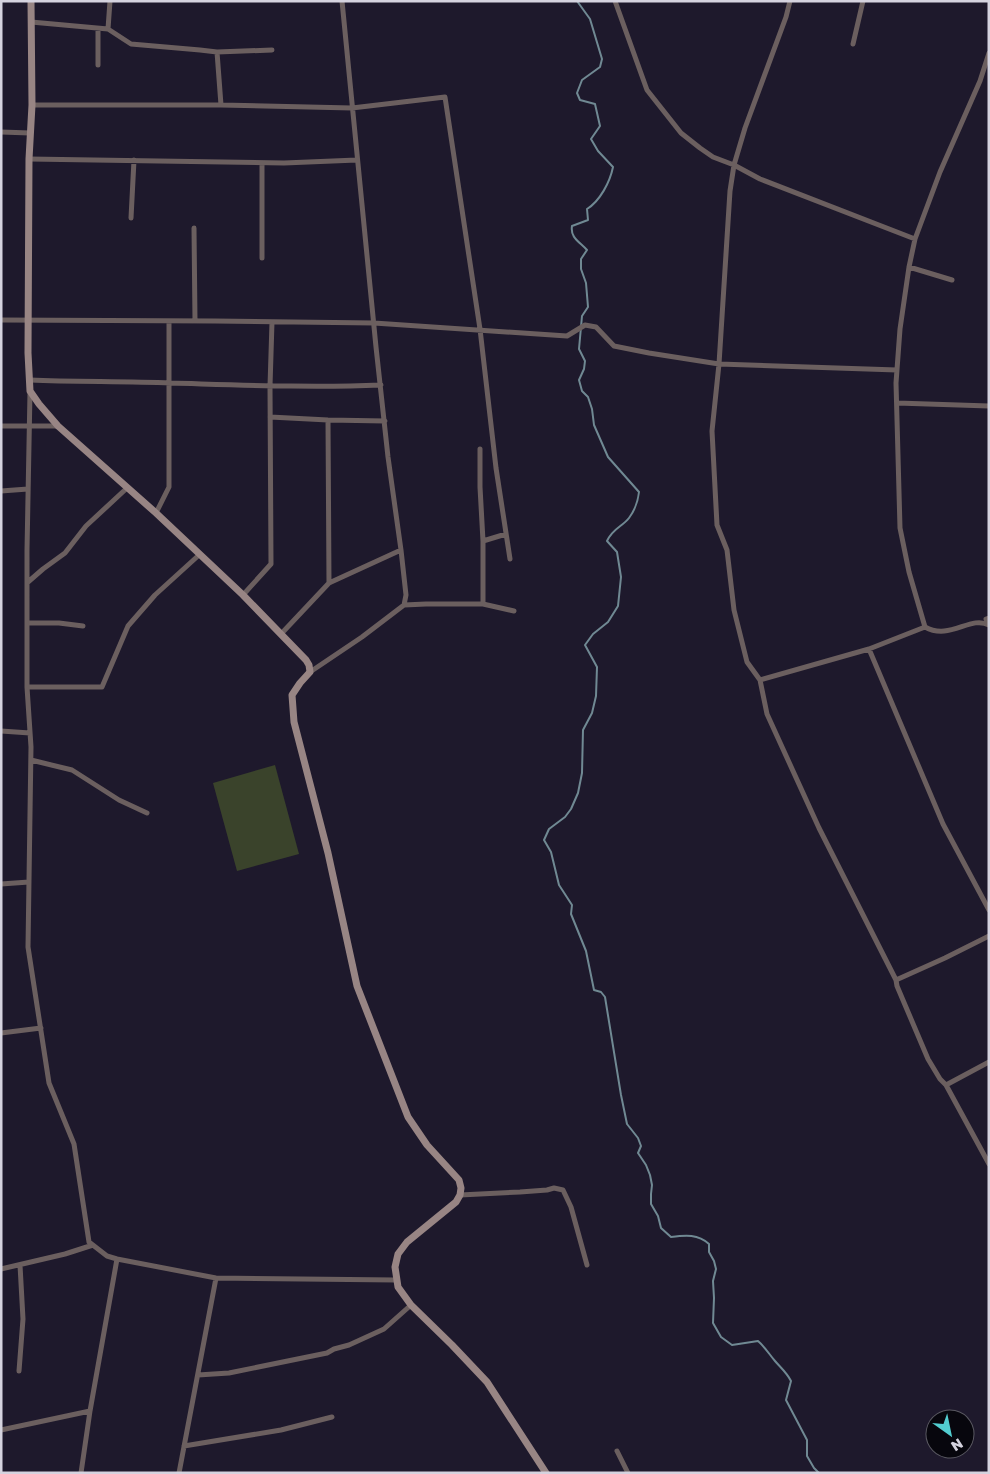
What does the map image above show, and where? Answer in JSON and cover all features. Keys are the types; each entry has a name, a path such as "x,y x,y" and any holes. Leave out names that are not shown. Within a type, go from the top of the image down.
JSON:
{"street":[{"path":"31,1 32,105 29,159 28,353 30,391 27,687 31,760 28,947 49,1083 74,1144 90,1242 107,1256 117,1259 216,1278 396,1280"},
{"path":"108,29 110,1"},
{"path":"342,1 374,323 406,595 404,605"},
{"path":"615,1 648,90 681,133 713,157 734,165 760,179 915,239"},
{"path":"790,1 786,17 745,128 734,165 730,191 719,364 712,431 717,525 727,550 734,610 747,662 760,680 768,714 819,828 896,980 928,1059 940,1079 946,1085 989,1164"},
{"path":"853,44 863,1"},
{"path":"31,22 108,29 131,44 217,52 272,50"},
{"path":"98,29 98,65"},
{"path":"217,52 221,105"},
{"path":"925,628 900,528 896,404 900,329 915,239 940,172 980,81 989,53"},
{"path":"32,105 221,105 352,108 445,97 480,329 496,468 510,559"},
{"path":"1,132 30,134"},
{"path":"29,159 262,163 357,160"},
{"path":"131,218 134,160"},
{"path":"262,163 262,258"},
{"path":"194,228 195,321"},
{"path":"909,267 952,280"},
{"path":"1,320 374,323 567,336 585,325 596,327 614,346 719,364 897,370"},
{"path":"156,513 169,487 169,321"},
{"path":"243,595 271,564 270,386 272,322"},
{"path":"30,380 270,386 341,387 381,385"},
{"path":"30,391 58,426 156,513 243,595 306,660 310,672"},
{"path":"896,404 989,406"},
{"path":"270,417 385,421"},
{"path":"328,420 329,583"},
{"path":"1,426 58,426"},
{"path":"480,450 483,604"},
{"path":"28,582 65,553 86,526 127,488"},
{"path":"1,491 28,490"},
{"path":"483,541 506,534"},
{"path":"281,634 329,583 401,550"},
{"path":"27,687 102,687 128,626 155,595 200,554"},
{"path":"514,611 483,604 404,605 362,637 310,672 292,695 294,722 328,853 357,986 408,1117 427,1145 459,1180 461,1188 456,1202 407,1242 398,1254 395,1267 398,1287 411,1305 487,1382 546,1473"},
{"path":"989,618 986,619 989,624"},
{"path":"28,623 58,623 83,626"},
{"path":"760,680 869,649 925,628 934,632 943,632 976,623 989,624"},
{"path":"869,649 943,824 989,910"},
{"path":"1,731 30,733"},
{"path":"31,760 72,770 119,800 147,813"},
{"path":"1,884 29,882"},
{"path":"896,980 989,936"},
{"path":"1,1034 41,1028"},
{"path":"946,1085 989,1062"},
{"path":"460,1195 554,1188 563,1190 571,1207 587,1265"},
{"path":"1,1269 65,1254 93,1245"},
{"path":"81,1473 117,1259"},
{"path":"19,1371 23,1319 20,1265"},
{"path":"179,1473 216,1278"},
{"path":"198,1375 229,1373 328,1353 334,1349 349,1346 384,1328 411,1305"},
{"path":"1,1430 90,1411"},
{"path":"184,1446 281,1430 332,1418"},
{"path":"617,1451 628,1473"}],"green space":[{"path":"275,765 299,854 237,871 213,783"}],"waterway":[{"path":"577,1 590,19 602,59 600,67 582,80 577,93 580,100 595,104 600,126 591,139 598,151 613,167 604,191 592,206 587,209 588,220 572,226 574,237 587,250 581,259 588,307 582,316 579,349 585,361 579,380 582,391 588,397 594,425 608,457 639,492 631,515 612,533 607,541 617,552 621,577 618,606 608,622 593,634 585,645 597,667 596,696 592,713 583,730 582,773 578,793 571,809 565,817 549,829 544,840 551,852 559,885 572,905 571,914 586,951 594,990 601,992 605,997 627,1124 638,1138 641,1146 638,1153 650,1175 652,1185 651,1204 658,1216 661,1228 671,1237 691,1236 701,1238 709,1244 709,1252 716,1269 713,1281 713,1323 721,1337 732,1345 758,1341 788,1375 791,1381 786,1400 807,1440 807,1456 819,1473"}]}
